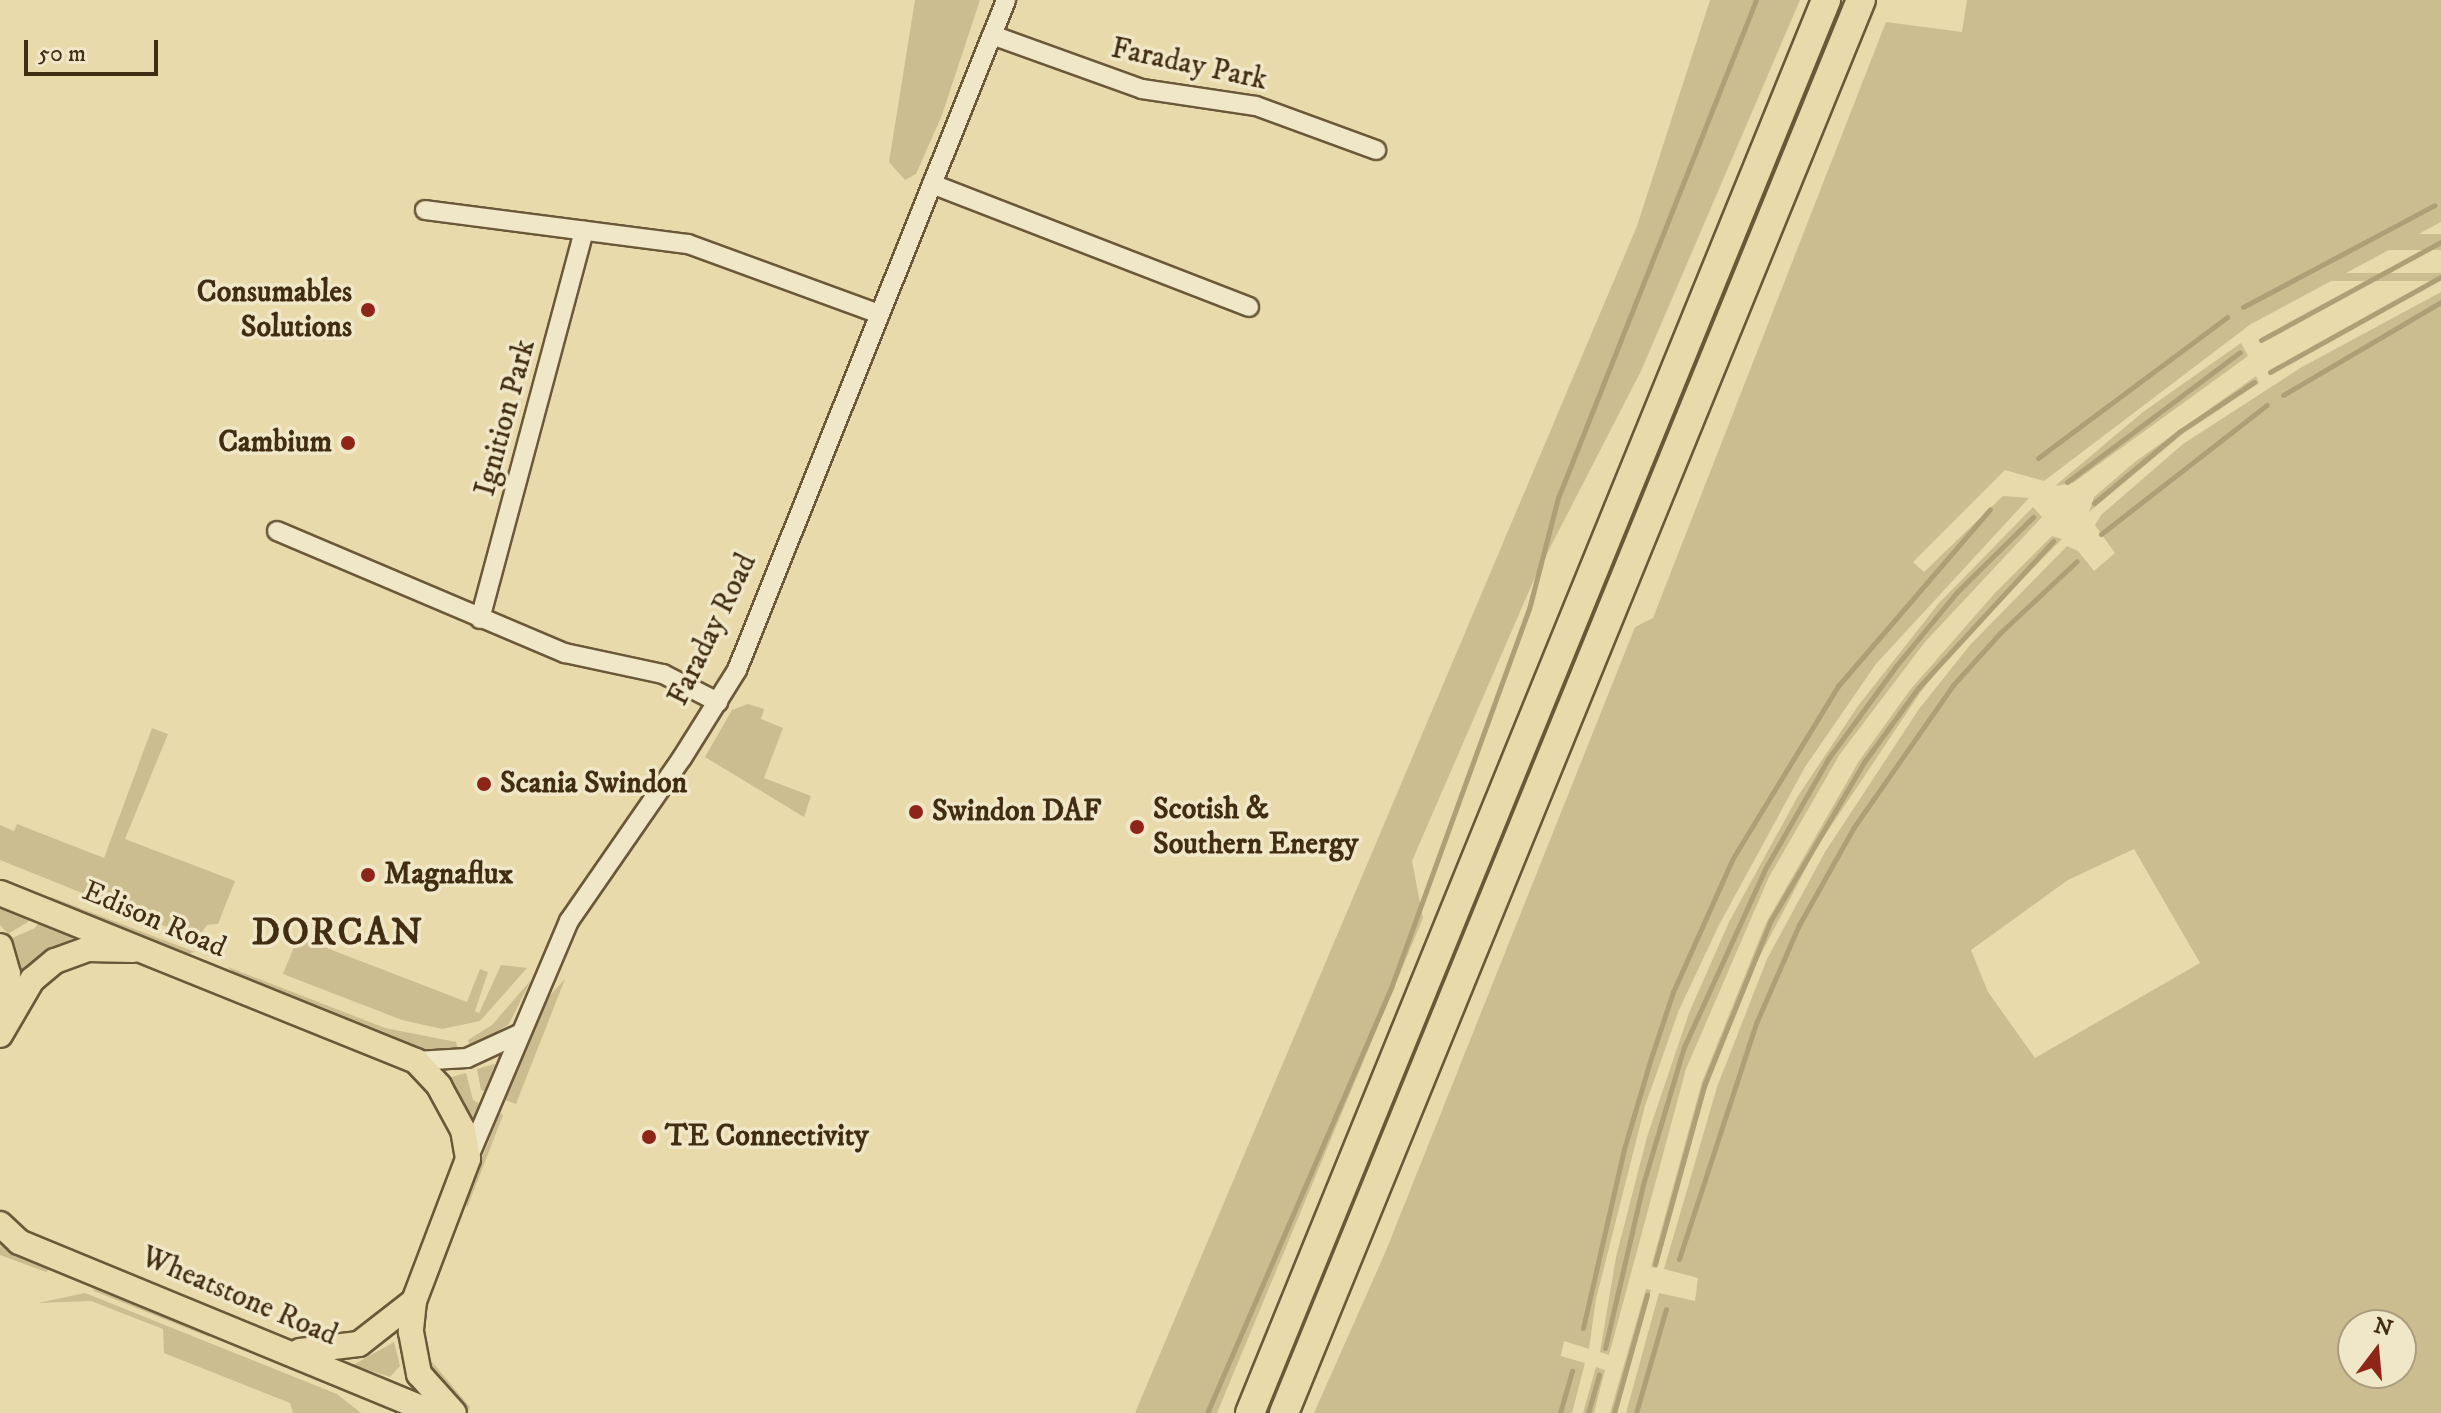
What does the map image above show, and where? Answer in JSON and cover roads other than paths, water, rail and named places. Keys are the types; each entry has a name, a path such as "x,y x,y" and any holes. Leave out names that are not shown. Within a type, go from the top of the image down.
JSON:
{"highway":[{"path":"1250,1413 1826,0"},
{"path":"1284,1413 1861,0"}],"main road":[{"name":"Edison Road","path":"0,893 120,938 139,950 416,1061 454,1107 468,1159"},
{"path":"0,946 8,974 4,1026"},
{"path":"4,1026 32,980 55,961 88,949 139,950"},
{"name":"Faraday Road","path":"454,1413 419,1374 412,1348 414,1301 468,1159"},
{"name":"Wheatstone Road","path":"0,1224 10,1240 291,1350 433,1413"},
{"path":"291,1350 327,1351 359,1344 414,1301"}],"street":[{"name":"Faraday Road","path":"468,1159 519,1034 575,910 718,702 745,651 1006,0"},
{"name":"Faraday Park","path":"992,35 1142,89 1256,106 1376,150"},
{"path":"932,184 1249,307"},
{"path":"425,210 704,248 879,314"},
{"name":"Ignition Park","path":"480,619 584,231"},
{"path":"277,531 565,653 663,674 718,702"},
{"name":"Edison Road","path":"416,1061 467,1058 519,1034"}],"waterway":[{"path":"1207,1413 1392,985 1529,609 1558,498 1756,0"},
{"path":"2243,307 2435,205"},
{"path":"2261,340 2441,242"},
{"path":"2270,372 2441,277"},
{"path":"2283,395 2441,302"},
{"path":"2038,458 2227,317"},
{"path":"2067,482 2240,352"},
{"path":"2094,503 2179,432 2254,382"},
{"path":"2101,534 2267,405"},
{"path":"1583,1328 1624,1149 1650,1061 1673,992 1733,858 1838,686 1990,509"},
{"path":"1605,1348 1644,1181 1684,1047 1765,869 1828,759 1896,666 1957,592 2033,517"},
{"path":"1655,1264 1705,1083 1771,920 1864,762 1918,688 2053,541"},
{"path":"1679,1259 1757,1021 1799,925 1854,827 1953,685 2000,633 2077,561"},
{"path":"1614,1413 1647,1295"},
{"path":"1636,1413 1666,1309"},
{"path":"1560,1413 1572,1371"},
{"path":"1588,1413 1599,1375"}],"place":[{"name":"Consumables Solutions","path":"368,310"},
{"name":"Cambium","path":"348,443"},
{"name":"Scania Swindon","path":"484,784"},
{"name":"Swindon DAF","path":"916,812"},
{"name":"Scotish & Southern Energy","path":"1137,827"},
{"name":"Magnaflux","path":"368,875"},
{"name":"TE Connectivity","path":"649,1137"}],"district":[{"name":"DORCAN","path":"338,934"}]}
